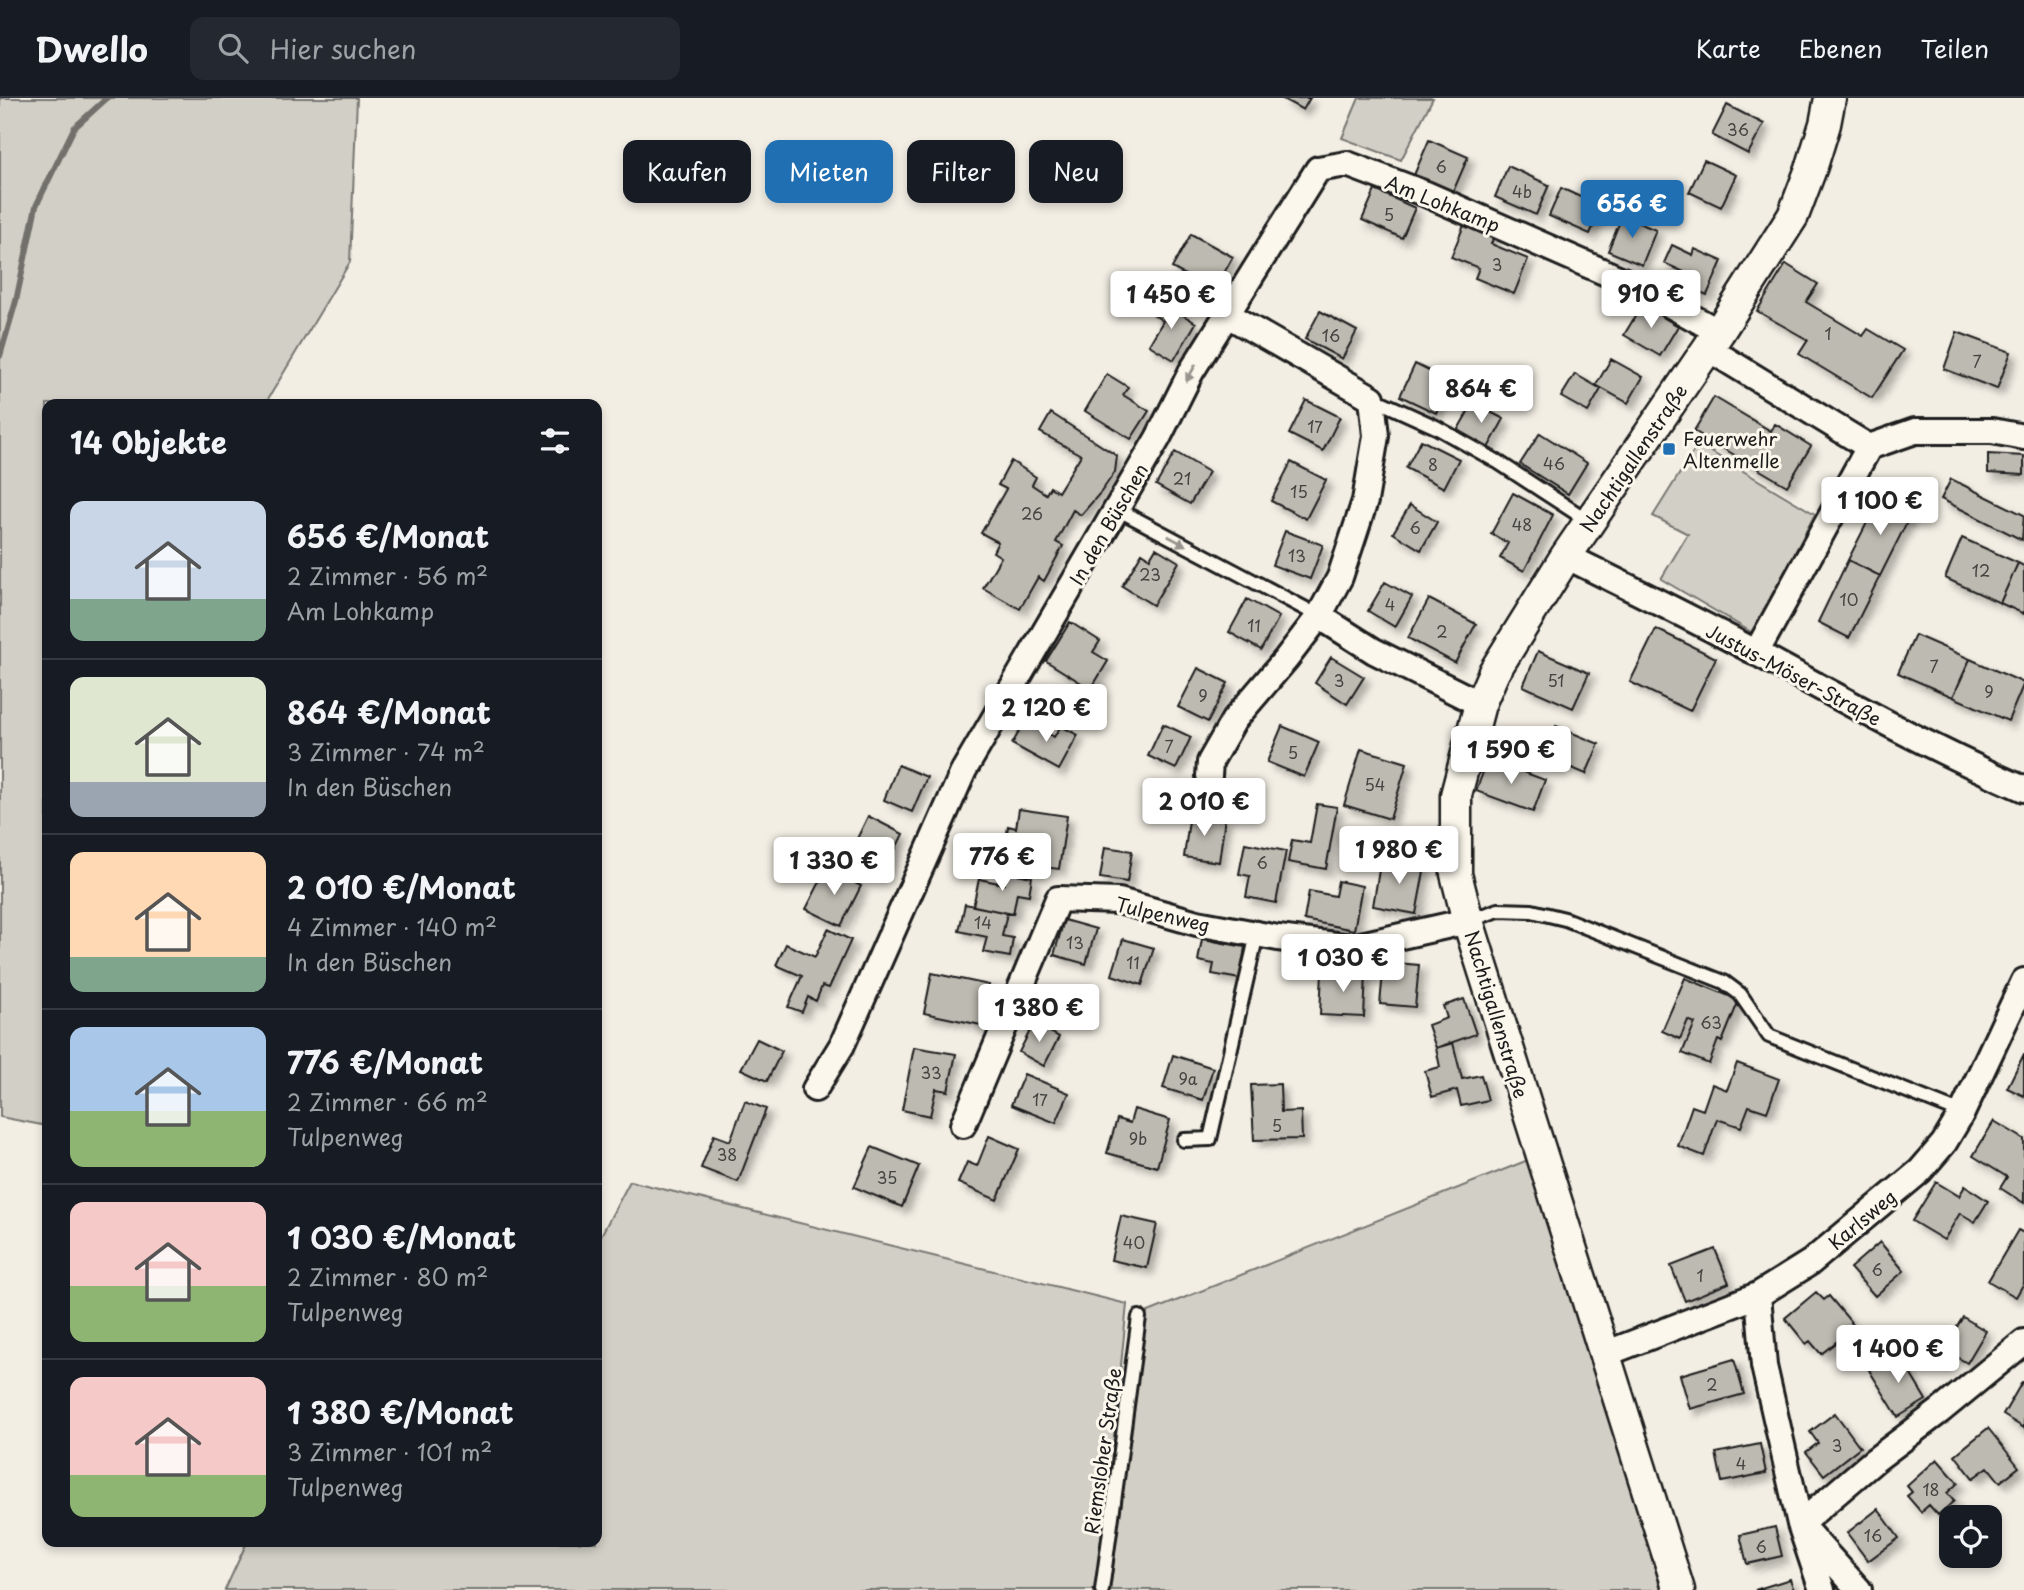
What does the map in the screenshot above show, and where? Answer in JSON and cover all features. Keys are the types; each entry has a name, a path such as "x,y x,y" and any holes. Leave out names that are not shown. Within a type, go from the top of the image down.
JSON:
{"street":[{"name":"Nachtigallenstraße","path":"1679,1590 1468,921 1456,874 1456,795 1480,704 1509,645 1566,555 1591,523 1793,216 1812,166 1830,98"},
{"name":"Am Lohkamp","path":"1226,314 1318,169 1347,164 1426,194 1636,286 1869,447"},
{"path":"1209,776 1210,762 1234,720 1319,616 1340,577 1365,501 1376,436 1372,398 1226,314"},
{"name":"In den Büschen","path":"815,1089 842,1045 964,770 1158,438 1191,372 1226,314"},
{"path":"1756,653 1869,447 1915,431 1992,431 2024,438"},
{"name":"Justus-Möser-Straße","path":"1566,555 1935,749 2024,789"},
{"path":"1319,616 1374,651 1480,704"},
{"name":"Tulpenweg","path":"964,1125 1058,899 1119,901 1197,923 1352,947 1468,921"},
{"name":"Karlsweg","path":"1605,1354 1758,1295 1811,1262 1920,1171 1944,1143 1962,1113 2024,981"},
{"path":"1758,1295 1764,1366 1800,1524 1822,1590"},
{"path":"1800,1524 1875,1460 1941,1411 2024,1342"},
{"path":"1800,1524 1859,1590"}],"lane":[{"path":"1372,398 1436,427 1497,462 1591,523"},
{"path":"1117,509 1319,616"},
{"path":"1468,921 1498,910 1532,911 1565,919 1724,982 1740,994 1769,1036 1962,1113"},
{"path":"1184,1140 1210,1139 1256,934"},
{"name":"Riemsloher Straße","path":"1102,1590 1139,1317"}],"shaded area":[{"path":"0,98 357,98 350,262 268,399 42,399 42,1125 0,1117"},
{"path":"1359,98 1433,98 1401,160 1342,138"},
{"path":"1698,444 1815,514 1753,633 1661,579 1688,534 1653,516"},
{"path":"1538,1156 1661,1590 1110,1590 1146,1313"},
{"path":"630,1181 1127,1304 1099,1590 225,1590 245,1547 602,1547 602,1234"}],"building":[{"path":"1281,98 1310,98 1303,110"},
{"path":"1727,105 1764,124 1748,154 1712,135"},
{"path":"1429,140 1468,157 1453,192 1414,175"},
{"path":"1704,160 1736,175 1721,207 1689,192"},
{"path":"1508,166 1549,185 1536,215 1495,197"},
{"path":"1561,188 1602,207 1590,234 1549,216"},
{"path":"1375,190 1415,208 1402,238 1362,220"},
{"path":"1622,216 1656,230 1642,265 1608,251"},
{"path":"1464,225 1494,237 1491,244 1528,259 1514,294 1475,278 1479,268 1451,257"},
{"path":"1191,234 1233,257 1214,291 1172,268"},
{"path":"1672,245 1693,255 1695,249 1722,261 1707,295 1679,283 1684,272 1664,263"},
{"path":"1786,264 1818,284 1806,302 1863,336 1868,329 1903,350 1872,398 1799,354 1808,340 1757,311"},
{"path":"1162,302 1196,323 1174,360 1149,345 1163,321 1154,315"},
{"path":"1642,305 1678,326 1660,356 1624,335"},
{"path":"1320,311 1357,331 1342,359 1305,339"},
{"path":"1957,332 2011,352 1997,389 1944,369"},
{"path":"1611,359 1643,377 1628,403 1596,385"},
{"path":"1415,364 1451,382 1436,413 1400,396"},
{"path":"1107,374 1128,387 1123,395 1149,411 1131,439 1085,411"},
{"path":"1575,374 1601,389 1588,412 1561,397"},
{"path":"1714,397 1771,431 1775,424 1811,446 1787,486 1694,431"},
{"path":"1306,400 1340,417 1323,451 1289,434"},
{"path":"1473,403 1504,419 1488,448 1457,431"},
{"path":"1051,413 1117,456 1115,472 1081,515 1073,510 1056,542 1063,546 1044,581 1038,577 1020,609 983,588 1001,557 993,552 998,542 981,533 1006,489 998,485 1011,461 1036,477 1032,485 1046,494 1050,487 1058,492 1081,455 1040,432"},
{"path":"1540,433 1587,463 1568,494 1520,464"},
{"path":"1421,440 1459,459 1444,488 1406,468"},
{"path":"1175,452 1209,472 1190,504 1156,485"},
{"path":"1988,454 2024,456 2024,475 1988,473"},
{"path":"1291,462 1326,480 1306,519 1271,501"},
{"path":"1951,479 2024,515 2022,540 1941,499"},
{"path":"1513,493 1553,515 1524,571 1500,558 1508,543 1491,534"},
{"path":"1879,499 1911,514 1880,576 1848,560"},
{"path":"1410,505 1437,522 1421,550 1393,533"},
{"path":"1285,531 1323,545 1310,579 1272,565"},
{"path":"1962,538 2018,563 2000,603 1945,578"},
{"path":"1156,548 1179,562 1153,605 1122,586 1142,553 1150,558"},
{"path":"1848,560 1880,576 1849,638 1818,622"},
{"path":"2018,563 2024,566 2024,614 2000,603"},
{"path":"1385,582 1412,597 1395,627 1368,611"},
{"path":"1247,599 1279,617 1261,650 1229,632"},
{"path":"1429,599 1476,624 1455,663 1408,638"},
{"path":"1070,622 1100,641 1093,652 1108,661 1091,689 1046,661"},
{"path":"1656,629 1716,658 1690,711 1630,682"},
{"path":"1915,635 1970,659 1953,697 1898,673"},
{"path":"1538,651 1589,673 1573,708 1523,686"},
{"path":"1331,657 1364,677 1347,704 1315,683"},
{"path":"1970,659 2024,683 2008,721 1953,697"},
{"path":"1198,668 1228,683 1208,722 1178,707"},
{"path":"1025,721 1054,737 1061,726 1078,735 1059,770 1012,744"},
{"path":"1163,724 1191,737 1176,769 1148,756"},
{"path":"1282,726 1319,742 1304,777 1267,762"},
{"path":"1556,726 1599,744 1586,774 1543,756"},
{"path":"1361,749 1407,763 1390,819 1344,805"},
{"path":"1488,759 1545,780 1533,812 1476,791"},
{"path":"898,765 927,777 912,812 884,800"},
{"path":"1317,804 1337,807 1326,869 1288,862 1292,840 1310,843"},
{"path":"1019,809 1067,816 1059,869 1003,862 1008,826 1016,828"},
{"path":"1190,813 1225,818 1219,862 1184,857"},
{"path":"868,816 903,834 884,873 849,855"},
{"path":"1245,843 1286,851 1276,903 1246,897 1250,876 1239,874"},
{"path":"1105,847 1132,851 1127,882 1100,878"},
{"path":"1381,858 1425,866 1416,914 1373,906"},
{"path":"827,868 861,886 841,926 806,909"},
{"path":"1007,872 1032,877 1029,895 1017,893 1013,914 973,906 979,879 1004,884"},
{"path":"1338,881 1362,886 1354,930 1304,920 1309,891 1335,896"},
{"path":"965,904 1007,913 1002,936 1013,938 1010,957 983,952 987,937 959,931"},
{"path":"1064,920 1096,929 1086,964 1054,955"},
{"path":"828,929 851,940 829,988 822,986 816,1001 808,997 802,1012 788,1007 802,976 776,965 786,944 815,957"},
{"path":"1123,939 1154,948 1142,985 1112,975"},
{"path":"1202,939 1245,947 1240,979 1212,974 1214,964 1198,961"},
{"path":"1384,962 1419,965 1415,1007 1380,1004"},
{"path":"1322,971 1366,973 1364,1017 1320,1015"},
{"path":"932,973 989,985 981,1025 924,1013"},
{"path":"1685,978 1739,1000 1722,1042 1718,1040 1709,1064 1682,1053 1695,1023 1688,1020 1680,1039 1662,1031"},
{"path":"1464,999 1476,1034 1436,1048 1428,1025 1447,1018 1443,1006"},
{"path":"1034,1023 1059,1037 1044,1066 1019,1052"},
{"path":"757,1039 782,1051 767,1081 741,1069"},
{"path":"1453,1043 1462,1079 1481,1075 1488,1100 1461,1106 1457,1090 1432,1097 1425,1071 1440,1067 1436,1048"},
{"path":"914,1047 956,1054 948,1091 936,1089 930,1116 902,1110"},
{"path":"2024,1054 2024,1096 2007,1088"},
{"path":"1173,1055 1213,1068 1203,1100 1163,1088"},
{"path":"1737,1063 1779,1079 1767,1112 1749,1106 1741,1127 1717,1119 1704,1156 1678,1146 1692,1106 1703,1110 1712,1084 1727,1090"},
{"path":"1024,1074 1069,1093 1056,1123 1011,1105"},
{"path":"1280,1084 1281,1112 1301,1111 1302,1139 1254,1140 1251,1085"},
{"path":"745,1101 766,1109 738,1182 701,1168 714,1135 730,1141"},
{"path":"1134,1109 1170,1120 1157,1167 1107,1153 1117,1119 1130,1123"},
{"path":"1994,1121 2024,1139 2024,1203 2000,1188 2007,1177 1973,1156"},
{"path":"989,1136 1019,1149 997,1200 958,1183 967,1162 977,1166"},
{"path":"872,1147 919,1166 902,1207 854,1187"},
{"path":"1936,1182 1959,1196 1965,1186 1988,1201 1975,1222 1960,1213 1944,1240 1912,1221"},
{"path":"1121,1216 1157,1224 1147,1268 1111,1260"},
{"path":"2018,1230 2024,1233 2024,1283 2016,1297 1988,1281"},
{"path":"1880,1242 1904,1271 1875,1296 1850,1268"},
{"path":"1715,1249 1729,1283 1685,1301 1671,1266"},
{"path":"1816,1292 1824,1300 1829,1296 1855,1327 1821,1354 1810,1341 1806,1344 1785,1318"},
{"path":"1963,1317 1986,1331 1967,1363 1943,1349"},
{"path":"1898,1353 1926,1400 1898,1417 1869,1370"},
{"path":"1734,1359 1744,1394 1690,1409 1680,1375"},
{"path":"2022,1382 2024,1383 2024,1428 2003,1415"},
{"path":"1835,1413 1860,1447 1824,1475 1806,1452 1818,1443 1810,1432"},
{"path":"1988,1428 2019,1467 2000,1482 1988,1467 1973,1478 1955,1455"},
{"path":"1760,1444 1766,1473 1722,1482 1716,1453"},
{"path":"1937,1459 1958,1483 1947,1493 1954,1501 1949,1505 1939,1505 1938,1515 1929,1505 1921,1512 1907,1496 1912,1492 1907,1486"},
{"path":"1878,1509 1899,1538 1868,1561 1847,1533"},
{"path":"1775,1527 1782,1556 1747,1564 1740,1535"},
{"path":"1790,1579 1794,1590 1755,1590"}],"waterway":[{"path":"0,356 16,301 36,206 74,128 107,98"}],"place":[{"name":"Feuerwehr Altenmelle","path":"1669,449"}]}
